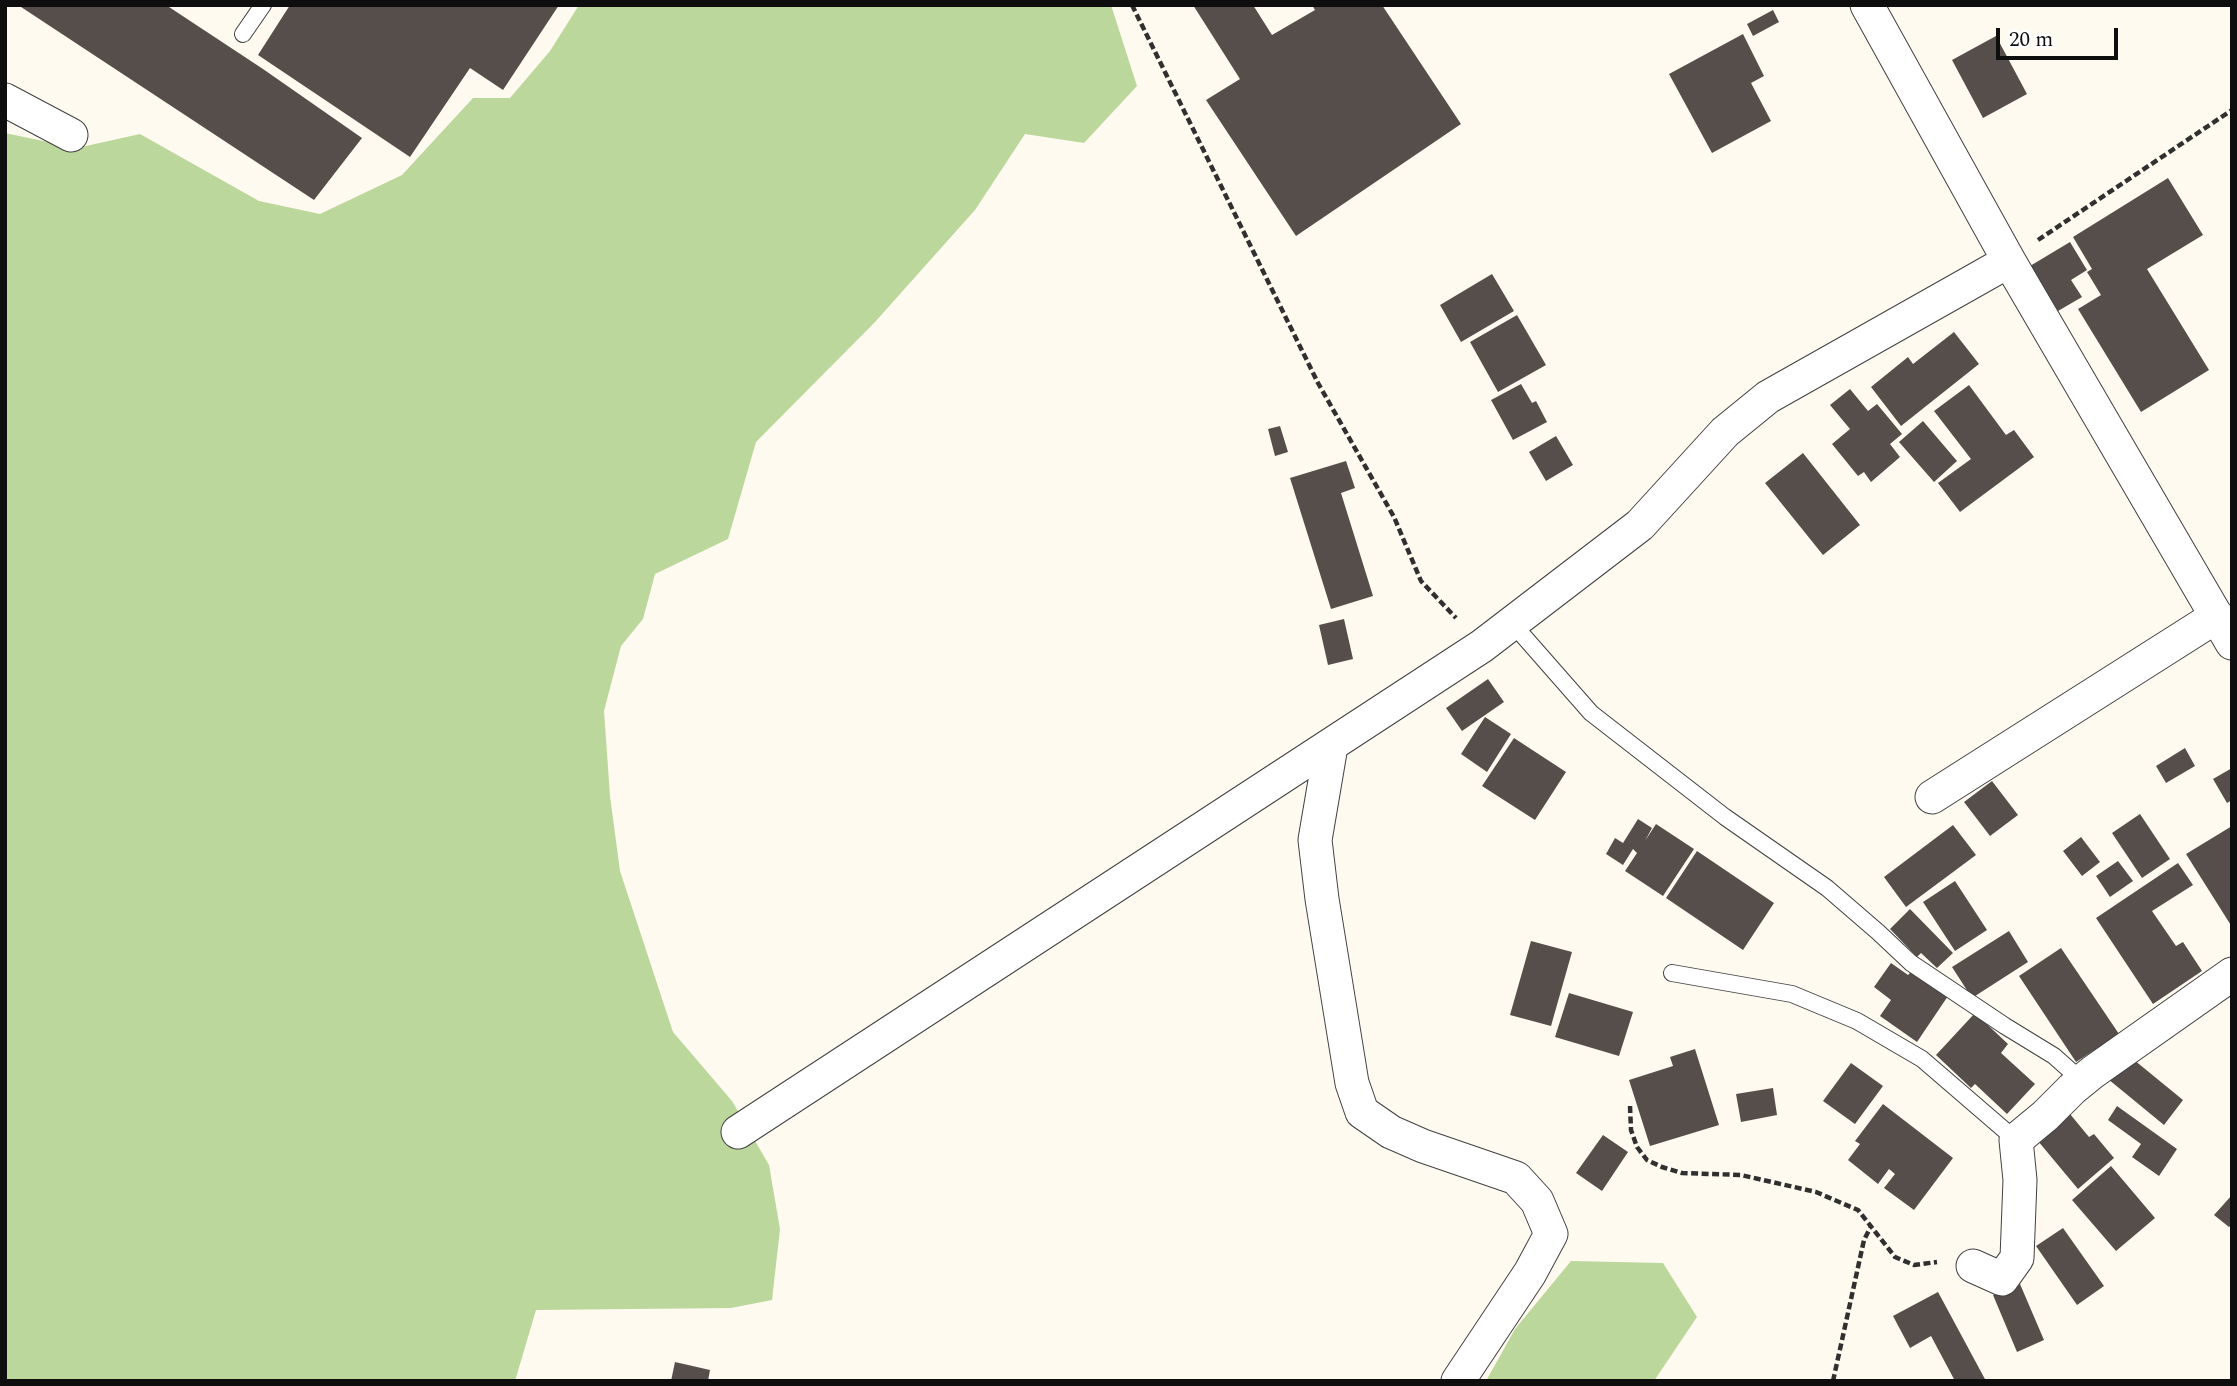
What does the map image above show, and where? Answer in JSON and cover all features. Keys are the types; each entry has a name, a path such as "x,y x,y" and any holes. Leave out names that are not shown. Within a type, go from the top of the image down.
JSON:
{"street":[{"path":"1867,5 2009,261 2224,630 1932,797"},
{"path":"5,100 71,135"},
{"path":"738,1132 1482,646 1640,525 1725,432 1768,397 2009,261"},
{"path":"1331,746 1315,840 1352,1083 1362,1112 1391,1132 1423,1146 1516,1178 1537,1201 1551,1234 1530,1273 1458,1381"},
{"path":"1973,1266 2002,1279 2017,1258 2020,1180 2016,1140 2082,1081 2232,974"}],"lane":[{"path":"243,34 263,5"},
{"path":"1512,623 1591,713 1725,817 1827,888 1911,963 2054,1056 2082,1081"},
{"path":"1672,973 1792,994 1857,1021 1922,1059 2016,1140"}],"path":[{"path":"1132,5 1318,383 1394,517 1420,581 1482,646"},
{"path":"2009,261 2232,110"},
{"path":"1630,1106 1631,1130 1637,1147 1647,1160 1662,1167 1682,1173 1741,1175 1816,1192 1858,1210 1895,1257 1914,1265 1936,1263 1952,1257 1973,1266"},
{"path":"1833,1381 1864,1240 1871,1225"}],"green space":[{"path":"579,5 1111,5 1137,86 1084,143 1025,134 975,210 875,322 756,442 728,539 655,574 643,619 621,646 604,711 610,796 620,871 673,1032 732,1101 769,1165 780,1229 772,1300 731,1308 536,1310 515,1381 5,1381 5,133 77,148 140,134 259,201 320,214 402,175 473,98 510,98 550,51"},
{"path":"1571,1261 1663,1263 1697,1317 1654,1381 1486,1381 1515,1329"}],"building":[{"path":"18,5 166,5 362,138 314,200"},
{"path":"290,5 559,5 503,90 470,68 410,157 258,55"},
{"path":"1193,5 1253,5 1272,35 1315,10 1312,5 1382,5 1461,124 1296,236 1206,100 1240,79"},
{"path":"1773,10 1779,22 1753,36 1747,24"},
{"path":"1743,34 1764,76 1751,83 1771,121 1712,153 1669,74"},
{"path":"1996,36 2027,94 1983,118 1952,60"},
{"path":"2168,178 2203,235 2147,269 2209,370 2141,412 2078,309 2101,295 2087,272 2092,269 2073,237"},
{"path":"2070,242 2087,270 2071,280 2082,297 2058,311 2030,266"},
{"path":"1492,274 1514,311 1461,342 1440,305"},
{"path":"1517,315 1546,365 1498,392 1470,342"},
{"path":"1954,332 1979,364 1901,426 1871,387 1908,357 1913,364"},
{"path":"1521,384 1532,403 1536,401 1547,422 1513,440 1491,400"},
{"path":"1969,385 2006,435 2014,430 2034,457 1960,512 1938,483 1971,459 1934,411"},
{"path":"1850,389 1868,411 1877,404 1902,434 1890,444 1900,457 1871,482 1864,472 1858,476 1832,444 1850,429 1830,405"},
{"path":"1923,421 1957,461 1934,482 1899,442"},
{"path":"1280,426 1288,452 1275,456 1268,429"},
{"path":"1556,436 1573,465 1546,481 1529,452"},
{"path":"1803,453 1860,525 1823,555 1765,483"},
{"path":"1346,461 1355,488 1341,493 1373,596 1331,609 1290,478"},
{"path":"1344,619 1353,659 1328,665 1319,625"},
{"path":"1488,679 1504,702 1462,731 1446,708"},
{"path":"1485,717 1511,734 1487,772 1461,754"},
{"path":"1514,738 1566,772 1535,820 1482,786"},
{"path":"2185,748 2195,766 2166,783 2156,766"},
{"path":"2232,768 2232,800 2227,803 2213,779"},
{"path":"1992,781 2018,815 1990,836 1964,802"},
{"path":"2140,814 2170,859 2142,878 2112,833"},
{"path":"1638,819 1652,828 1645,841 1656,824 1694,849 1663,896 1625,871 1637,853 1633,849 1623,865 1606,854 1615,838 1623,843"},
{"path":"1953,825 1976,855 1906,907 1884,877"},
{"path":"2232,826 2232,927 2186,854"},
{"path":"2081,837 2100,862 2082,876 2063,851"},
{"path":"1697,851 1774,903 1743,950 1666,898"},
{"path":"2118,861 2133,881 2110,897 2096,876"},
{"path":"2178,863 2193,885 2152,911 2176,946 2183,942 2202,971 2153,1004 2096,918"},
{"path":"1955,881 1987,930 1955,951 1923,902"},
{"path":"1910,909 1953,953 1937,968 1921,953 1917,957 1890,929"},
{"path":"2009,931 2028,962 1972,998 1952,967"},
{"path":"1531,941 1572,952 1551,1026 1510,1015"},
{"path":"2061,948 2119,1034 2076,1062 2019,976"},
{"path":"1891,963 1908,975 1912,971 1948,996 1917,1042 1880,1016 1891,1000 1874,987"},
{"path":"1569,993 1633,1012 1619,1056 1555,1037"},
{"path":"1975,1013 2008,1044 2001,1053 2035,1084 2007,1114 1975,1084 1971,1088 1936,1055"},
{"path":"1695,1049 1719,1125 1650,1146 1629,1080 1673,1066 1670,1057"},
{"path":"2128,1055 2183,1100 2164,1125 2108,1079"},
{"path":"1851,1063 1883,1086 1855,1124 1823,1101"},
{"path":"1773,1088 1777,1115 1741,1122 1736,1094"},
{"path":"1883,1104 1953,1158 1914,1210 1884,1188 1895,1174 1889,1169 1878,1184 1848,1160 1860,1144 1855,1141"},
{"path":"2117,1106 2177,1149 2159,1176 2132,1157 2141,1144 2108,1120"},
{"path":"2070,1114 2089,1137 2094,1134 2114,1158 2078,1189 2038,1141"},
{"path":"1603,1135 1628,1152 1602,1191 1576,1173"},
{"path":"2111,1166 2155,1218 2116,1251 2072,1200"},
{"path":"2232,1195 2232,1224 2229,1227 2214,1215"},
{"path":"2063,1228 2104,1286 2077,1305 2036,1246"},
{"path":"2020,1284 2044,1340 2017,1352 1993,1295"},
{"path":"1938,1292 1986,1381 1955,1381 1931,1336 1910,1348 1893,1316"},
{"path":"675,1362 710,1370 708,1381 671,1381"}]}
